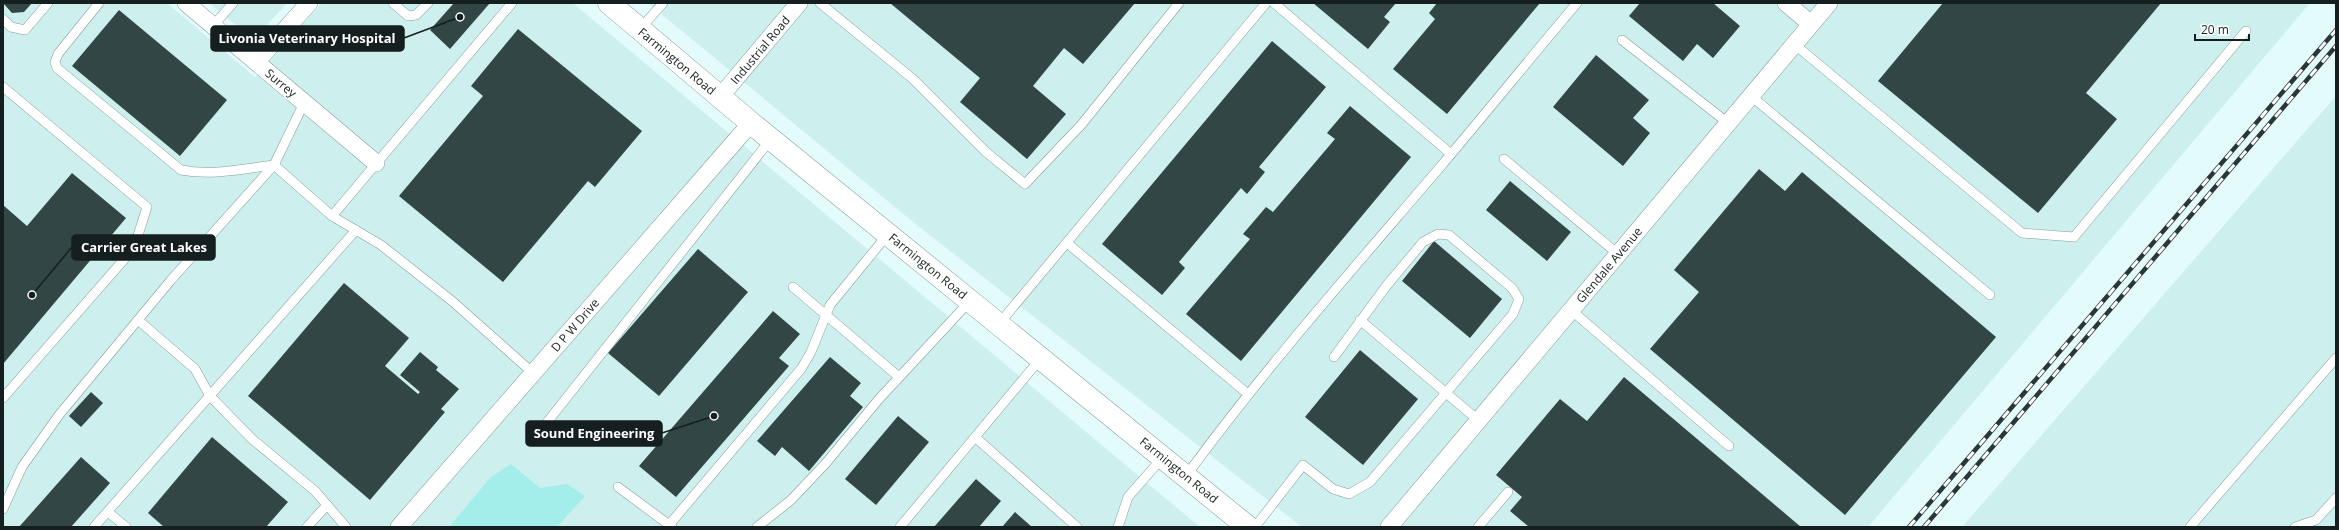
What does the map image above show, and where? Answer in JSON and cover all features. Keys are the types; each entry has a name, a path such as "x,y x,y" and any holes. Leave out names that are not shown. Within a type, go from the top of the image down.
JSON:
{"main road":[{"name":"Farmington Road","path":"609,3 751,123 1248,527"}],"street":[{"name":"Surrey","path":"186,3 376,163"},
{"path":"256,62 308,3"},
{"name":"Industrial Road","path":"720,97 799,3"},
{"path":"1786,3 1811,24"},
{"name":"Glendale Avenue","path":"1392,526 1478,420 1829,3"},
{"name":"D P W Drive","path":"399,527 751,123"}],"lane":[{"path":"3,19 11,27 25,30 48,3"},
{"path":"100,3 58,54 55,62 57,68 181,170 199,173 223,172 274,165 332,216 382,245 452,301 533,373"},
{"path":"213,26 234,3"},
{"path":"393,3 408,16 416,15 428,3"},
{"path":"332,216 512,3"},
{"path":"640,29 663,3"},
{"path":"820,3 913,79 986,152 1025,184 1082,124 1179,3"},
{"path":"999,324 1266,3"},
{"path":"1274,3 1451,154"},
{"path":"1186,476 1248,394 1340,282 1451,154 1577,3"},
{"path":"1794,44 2022,232 2074,237 2246,30"},
{"path":"1622,40 1728,123"},
{"path":"3,87 147,207 134,248 3,398"},
{"path":"1751,96 1990,296"},
{"path":"3,509 22,467 59,415 138,320 274,165 304,103"},
{"path":"541,430 771,139"},
{"path":"1504,159 1618,254"},
{"path":"94,527 356,230"},
{"path":"618,487 670,526 801,369 811,352 825,314 888,234"},
{"path":"1255,527 1303,465 1333,490 1349,494 1370,482 1513,314 1519,299 1512,288 1468,250 1449,235 1438,234 1423,242 1360,320 1334,357"},
{"path":"1067,243 1248,394"},
{"path":"794,287 899,377"},
{"path":"757,527 790,500 816,473 899,377 970,301"},
{"path":"1571,310 1729,446"},
{"path":"138,320 195,369 210,396 252,439 314,491 346,527"},
{"path":"1360,320 1447,392 1478,420"},
{"path":"900,527 976,438 1040,358"},
{"path":"2190,527 2336,358"},
{"path":"976,438 1077,527"},
{"path":"1116,527 1128,497 1163,457"},
{"path":"1478,527 1508,492"},
{"path":"2295,527 2316,520 2336,498"},
{"path":"307,527 327,505"},
{"path":"108,512 126,527"}],"shaded area":[{"path":"3,3 167,3 255,77 322,3 573,3 1200,527 3,527"},
{"path":"209,3 287,3 268,24 260,30 251,32 242,30"},
{"path":"648,3 2310,3 1868,527 1302,527 913,222"},
{"path":"2336,96 2336,527 1962,527"},
{"path":"511,464 540,488 567,484 585,496 557,527 449,527 491,477"}],"building":[{"path":"3,3 32,3 24,12 12,13"},
{"path":"454,3 490,3 450,49 430,30"},
{"path":"890,3 1135,3 1083,64 1064,48 1033,86 1066,114 1027,159 960,102 980,78"},
{"path":"1313,3 1396,3 1384,17 1390,22 1368,49"},
{"path":"1437,3 1540,3 1447,114 1393,69 1435,19 1429,13"},
{"path":"1640,3 1713,3 1740,26 1713,58 1697,44 1683,61 1629,16"},
{"path":"1943,3 2161,3 2086,93 2117,119 2038,213 1878,81"},
{"path":"119,10 227,100 180,156 72,66"},
{"path":"518,29 642,131 595,187 588,181 503,282 399,196 483,96 471,86"},
{"path":"1272,41 1326,87 1259,167 1265,172 1247,194 1241,188 1179,262 1185,268 1162,295 1102,244"},
{"path":"1596,55 1649,100 1633,118 1650,133 1623,166 1553,107"},
{"path":"1350,106 1411,157 1241,361 1186,314 1250,239 1243,234 1266,207 1273,212 1335,139 1327,133"},
{"path":"1759,169 1785,191 1802,172 1996,337 1845,515 1650,349 1699,292 1674,270"},
{"path":"72,173 126,218 3,364 3,205 27,226"},
{"path":"1510,181 1571,232 1547,261 1486,210"},
{"path":"1434,241 1502,299 1470,338 1402,281"},
{"path":"698,249 748,292 659,396 608,353"},
{"path":"344,283 409,338 385,366 418,394 420,392 400,375 420,352 438,367 436,370 459,389 441,409 445,412 370,500 248,396"},
{"path":"773,311 800,334 779,358 789,366 676,497 639,466"},
{"path":"1360,350 1418,399 1363,465 1305,417"},
{"path":"830,357 861,383 850,396 863,407 809,471 782,447 775,456 757,441"},
{"path":"1624,377 1801,527 1529,527 1510,511 1522,497 1496,475 1560,399 1587,421"},
{"path":"91,392 103,403 81,427 69,416"},
{"path":"898,416 929,442 876,505 845,479"},
{"path":"212,437 288,502 266,527 164,527 148,513"},
{"path":"81,457 110,483 71,527 19,527"},
{"path":"976,479 1001,501 979,527 934,527"},
{"path":"1015,512 1032,527 1002,527"}],"railway":[{"path":"1909,527 2336,30"},
{"path":"1924,527 2336,46"}],"place":[{"name":"Livonia Veterinary Hospital","path":"460,17"},
{"name":"Carrier Great Lakes","path":"32,295"},
{"name":"Sound Engineering","path":"714,416"}]}
